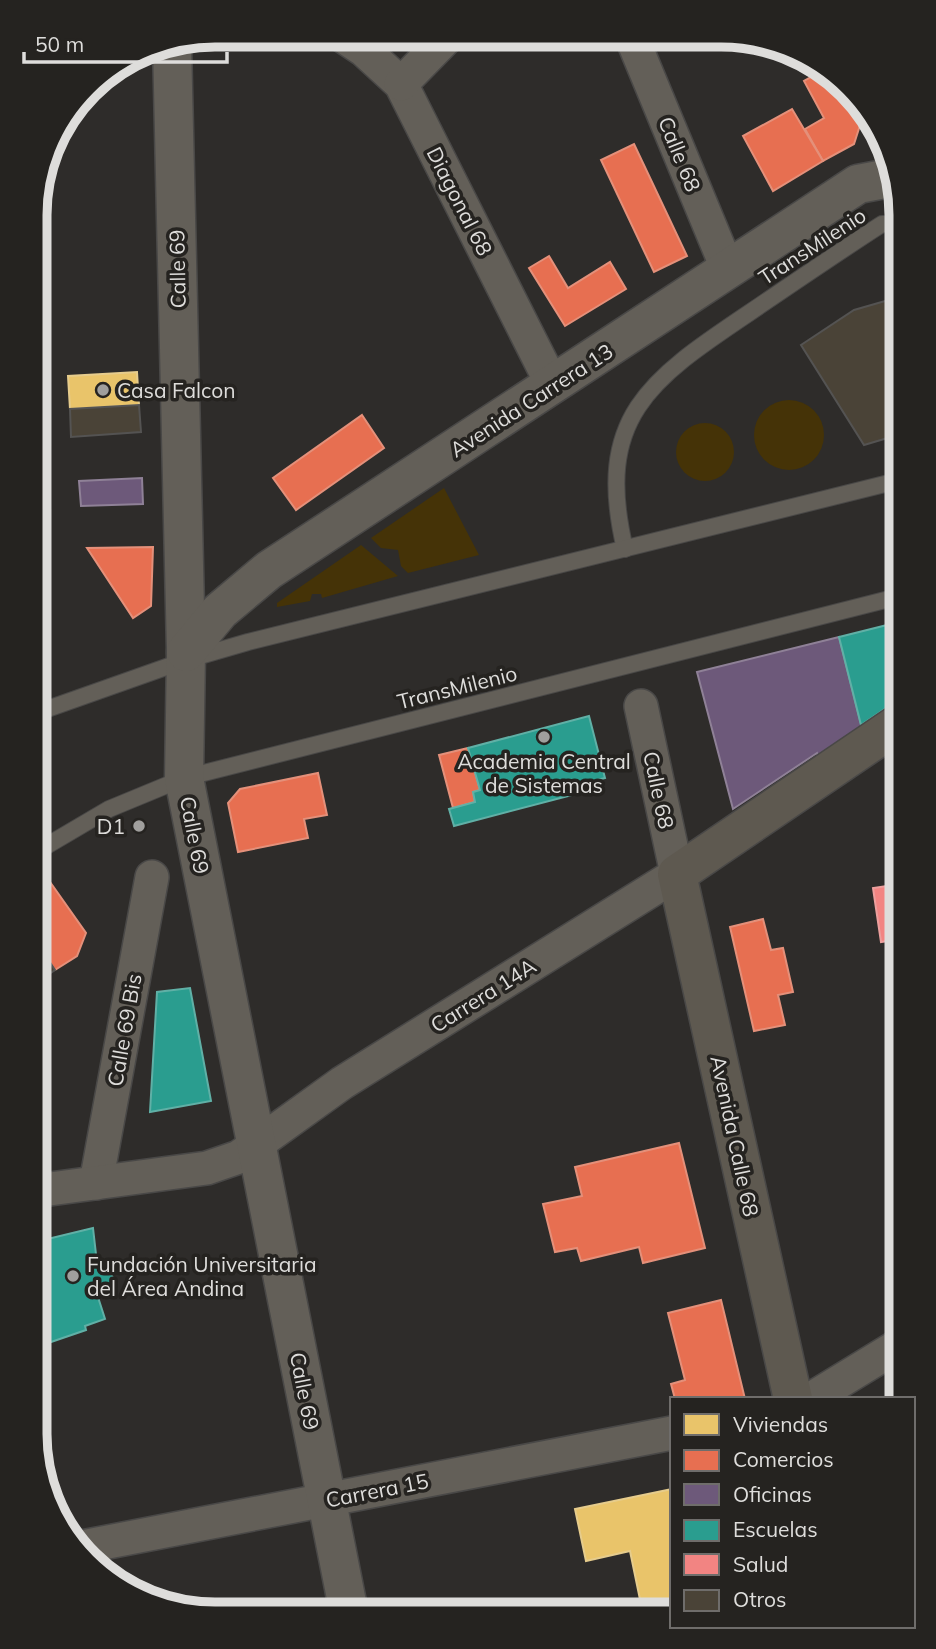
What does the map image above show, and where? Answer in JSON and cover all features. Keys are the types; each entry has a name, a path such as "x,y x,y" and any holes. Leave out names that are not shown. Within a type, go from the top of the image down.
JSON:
{"main road":[{"name":"Carrera 14A","path":"677,874 889,730"},
{"name":"Avenida Calle 68","path":"677,874 793,1397"}],"street":[{"name":"Diagonal 68","path":"360,47 401,84 553,386"},
{"path":"401,84 437,47"},
{"name":"Calle 68","path":"636,47 728,270"},
{"name":"Calle 69","path":"172,53 186,656 184,778 347,1602"},
{"name":"Avenida Carrera 13","path":"186,656 220,611 269,570 858,184 885,179"},
{"name":"Calle 68","path":"641,706 677,874"},
{"name":"Carrera 14A","path":"47,1189 223,1164 257,1146 332,1089 677,874"},
{"name":"Calle 69 Bis","path":"96,1183 152,877"},
{"path":"814,1397 888,1352"},
{"name":"Carrera 15","path":"92,1547 670,1433"}],"lane":[{"name":"TransMilenio","path":"625,549 614,477 620,447 633,416 652,386 703,344 882,224 889,224"},
{"path":"47,709 186,656 889,483"},
{"name":"TransMilenio","path":"47,846 109,809 184,778 889,599"}],"shaded area":[{"path":"789,400 814,410 824,435 814,460 789,470 764,460 754,435 764,410"},
{"path":"705,423 716,425 729,436 734,452 732,463 721,476 705,481 694,479 681,468 676,452 678,441 689,428"},
{"path":"444,488 479,555 408,573 401,566 398,550 381,548 371,538"},
{"path":"361,545 398,576 322,598 321,594 312,594 310,601 277,607 277,603"}],"building: Viviendas":[{"name":"Casa Falcon","path":"137,372 139,405 70,409 68,376"},
{"path":"670,1489 670,1602 641,1602 630,1551 586,1561 575,1509"}],"building: Comercios":[{"path":"814,76 847,105 861,123 854,144 823,161 805,129 824,118 804,81"},
{"path":"792,109 823,161 773,191 743,136"},
{"path":"634,144 687,256 654,272 601,160"},
{"path":"549,256 568,288 610,262 626,289 565,326 529,268"},
{"path":"362,415 384,448 296,510 273,478"},
{"path":"153,547 151,606 133,618 87,548"},
{"path":"468,748 480,790 473,792 475,802 453,808 439,755"},
{"path":"318,773 327,815 304,819 308,838 238,852 228,803 240,789"},
{"path":"47,878 86,933 77,956 55,970 47,958"},
{"path":"763,919 771,950 783,948 793,992 778,995 785,1025 754,1031 730,927"},
{"path":"679,1143 705,1248 643,1263 639,1247 581,1261 577,1248 555,1252 543,1204 582,1196 575,1167"},
{"path":"721,1300 745,1397 674,1397 671,1384 685,1380 668,1313"}],"building: Oficinas":[{"path":"142,478 143,504 81,506 79,481"},
{"path":"839,637 863,732 819,760 817,753 733,809 697,672"}],"building: Escuelas":[{"path":"889,625 889,706 861,725 839,637"},
{"path":"589,716 605,778 593,781 595,789 454,826 449,809 475,802 473,792 480,790 468,748"},
{"path":"190,988 211,1101 150,1112 157,992"},
{"name":"Fundación Universitaria del Área Andina","path":"93,1228 97,1263 107,1260 116,1288 97,1294 105,1319 85,1326 86,1330 51,1342 47,1336 47,1239"}],"building: Salud":[{"path":"888,886 888,941 881,942 873,888"}],"building: Otros":[{"path":"889,300 889,438 864,445 801,345 854,310"},
{"path":"139,405 141,432 71,437 70,409"},
{"path":"47,958 55,970 47,975"}],"place":[{"name":"Casa Falcon","path":"103,390"},
{"name":"Academia Central de Sistemas","path":"544,737"},
{"name":"D1","path":"139,826"},
{"name":"Fundación Universitaria del Área Andina","path":"73,1276"}]}
